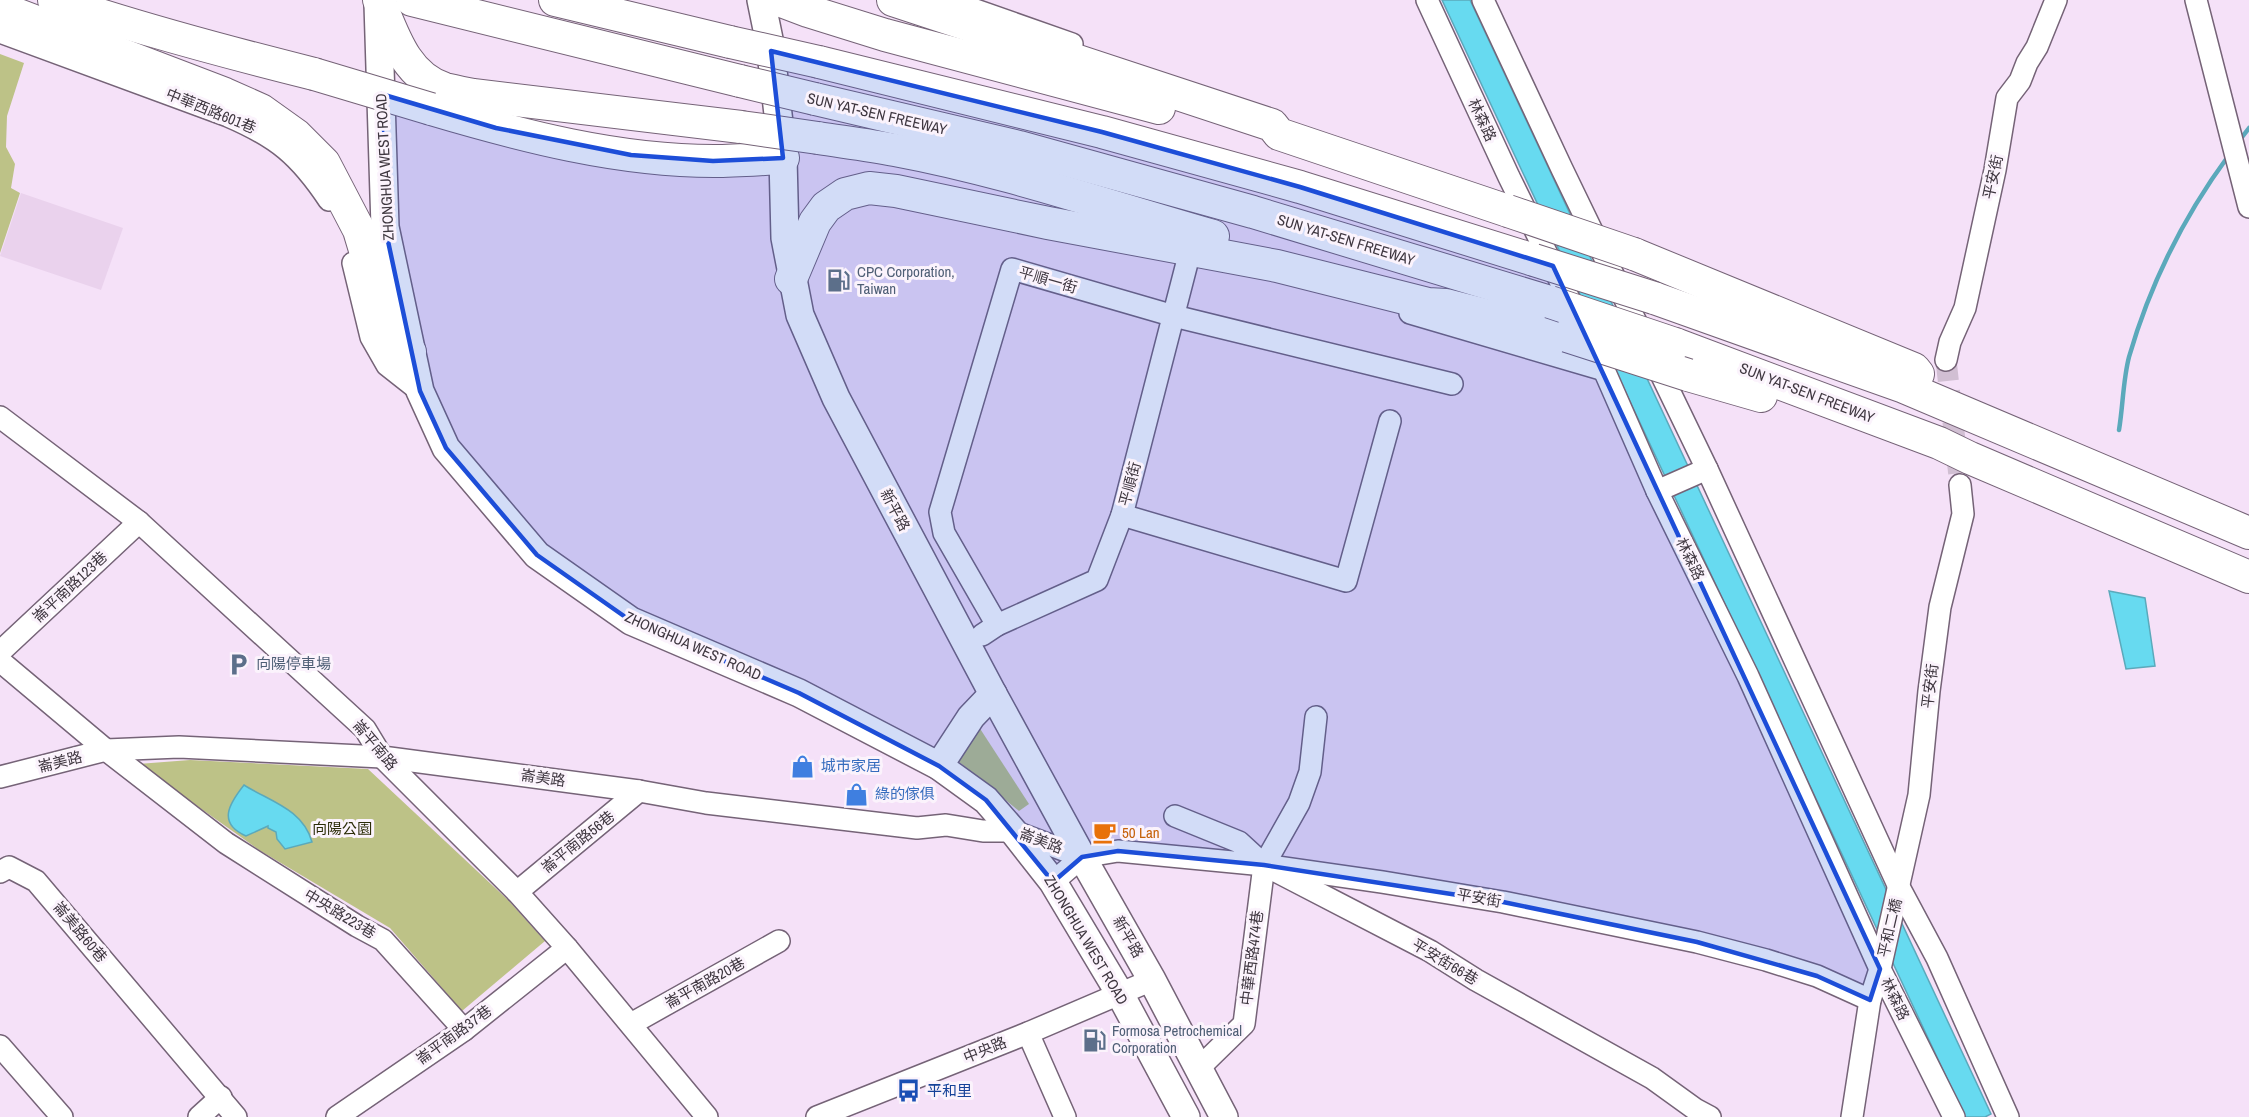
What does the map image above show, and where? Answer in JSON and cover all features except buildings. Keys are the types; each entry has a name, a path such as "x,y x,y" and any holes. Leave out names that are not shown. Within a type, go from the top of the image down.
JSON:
{"highway":[{"path":"54,0 109,19 314,74 496,128 631,155 713,161 783,158"},
{"path":"378,0 402,55 420,75 443,88 473,95 741,127 896,150 1116,206 1267,251 1433,296 1446,305"},
{"path":"555,0 1102,132 1300,187 1534,260 1654,298 1904,387 2249,533"},
{"path":"892,0 1272,125 1279,134 1634,254 1914,369 1941,402"},
{"name":"SUN YAT-SEN FREEWAY","path":"421,2 1019,147 1242,208 1550,302 1675,344 1939,443 1965,471 2249,577"},
{"path":"794,6 885,35 1267,138 1279,134"},
{"path":"0,8 225,94 261,110 296,135 324,163 341,195 359,230 390,333 410,352"},
{"path":"791,279 815,222 826,207 845,194 869,188 896,190 1048,223 1277,266 1567,336 1756,395 1965,471"}],"main road":[{"name":"ZHONGHUA WEST ROAD","path":"378,0 385,227 420,391 446,448 537,555 631,621 799,693 939,766 986,800 1053,882 1120,994 1186,1117"},
{"name":"新平路","path":"761,0 770,44 783,158 785,238 791,279 800,315 836,398 993,694 1152,980"},
{"path":"939,766 971,717 993,694"},
{"path":"1152,980 1224,1117"}],"street":[{"path":"947,0 1245,106"},
{"name":"林森路","path":"1427,0 1509,177 1661,490 1880,968 1954,1117"},
{"path":"1483,0 1899,887 1937,958 2008,1117"},
{"name":"平安街","path":"1946,360 1950,342 1965,308 1995,170 2007,98 2020,81 2056,0"},
{"path":"2196,0 2249,207"},
{"name":"中華西路601巷","path":"0,32 228,116 261,130 284,147 312,174 333,207 348,243 371,337 387,365 420,391"},
{"name":"平順街","path":"990,630 1097,580 1122,515 1174,316 1196,264 1301,283 1510,341 1604,370"},
{"name":"平順一街","path":"990,630 944,533 940,512 1012,269 1174,316 1452,384"},
{"name":"崙平南路","path":"0,417 139,522 365,729 382,757 517,892 567,948 707,1117"},
{"path":"1122,515 1346,581 1390,421"},
{"path":"1661,490 1703,471"},
{"name":"平安街","path":"1899,887 1919,795 1940,607 1963,514 1965,471"},
{"name":"崙平南路123巷","path":"0,652 139,522"},
{"name":"中央路223巷","path":"0,661 106,750 226,843 383,940 464,1030"},
{"path":"1264,865 1299,803 1310,772 1316,717"},
{"name":"崙美路","path":"0,777 106,750 179,747 382,757 639,791 706,803 917,828 946,825 983,831 1013,831 1082,857"},
{"name":"崙平南路56巷","path":"517,892 639,791"},
{"name":"平安街66巷","path":"1175,816 1239,842 1264,865 1430,951 1476,980 1652,1078 1699,1114"},
{"name":"平安街","path":"1082,857 1118,851 1264,865 1503,902 1697,942 1766,960 1817,976 1870,1000"},
{"path":"1053,882 1082,857"},
{"name":"中華西路474巷","path":"1198,1068 1244,1024 1264,865"},
{"name":"崙美路60巷","path":"0,872 9,867 36,880 220,1097"},
{"name":"平和二橋","path":"1880,968 1899,887"},
{"name":"崙平南路20巷","path":"631,1024 779,941"},
{"name":"崙平南路37巷","path":"337,1117 464,1030 567,948"},
{"path":"1852,1117 1870,1000 1880,968"},
{"name":"中央路","path":"822,1116 1152,980"},
{"path":"1028,1033 1065,1117"},
{"path":"0,1046 62,1117"},
{"path":"199,1117 220,1097 236,1117"}],"highlighted area":[{"path":"771,51 1102,132 1300,187 1553,266 1880,969 1870,1000 1817,976 1697,942 1503,902 1264,865 1118,851 1082,857 1053,882 986,800 939,766 799,693 631,621 537,555 446,448 420,391 385,227 381,94 496,128 631,155 713,161 783,158"}],"shaded area":[{"path":"21,193 123,228 101,290 0,256"}],"green space":[{"path":"0,54 24,63 7,116 6,147 15,164 11,188 20,193 0,253"},
{"path":"977,724 1029,804 1019,811 953,757"},
{"name":"向陽公園","path":"190,760 368,769 507,899 545,941 462,1011 390,928 259,850 138,764"}],"water":[{"path":"1442,0 1470,0 1991,1114 1985,1117 1965,1117"},
{"path":"2109,591 2145,598 2155,666 2126,669"},
{"path":"244,785 293,814 308,831 312,842 285,849 277,839 276,832 268,826 246,836 237,831 231,825 228,813"}],"waterway":[{"path":"2239,141 2249,128"},
{"path":"2119,430 2127,366 2147,303 2183,226 2229,155"}],"tunnel":[{"path":"1946,360 1960,485"}],"place":[{"name":"CPC Corporation, Taiwan","path":"839,281"},
{"name":"向陽停車場","path":"238,664"},
{"name":"城市家居","path":"803,766"},
{"name":"綠的傢俱","path":"857,794"},
{"name":"50 Lan","path":"1104,833"},
{"name":"Formosa Petrochemical Corporation","path":"1094,1040"},
{"name":"平和里","path":"909,1091"}]}
